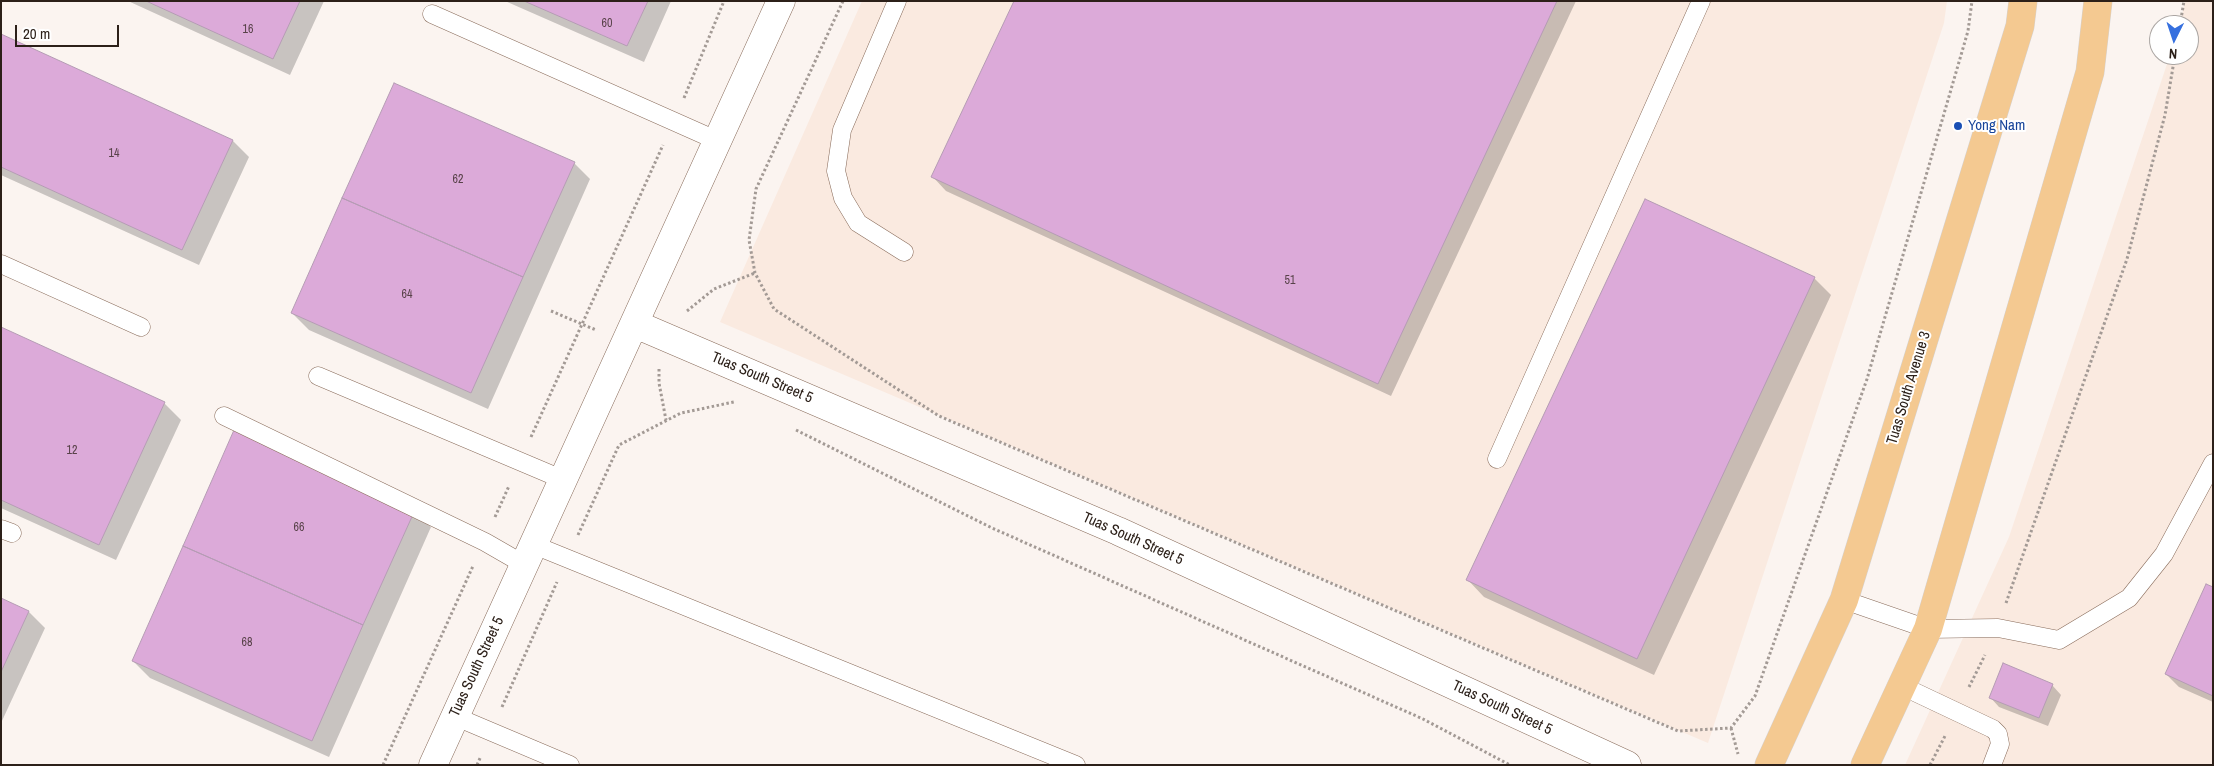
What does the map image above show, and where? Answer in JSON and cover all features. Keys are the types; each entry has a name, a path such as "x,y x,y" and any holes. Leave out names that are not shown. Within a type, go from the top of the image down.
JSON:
{"main road":[{"name":"Tuas South Avenue 3","path":"1769,765 1844,600 2020,26 2023,1"},
{"path":"1865,765 1928,629 2090,72 2098,1"}],"street":[{"name":"Tuas South Street 5","path":"433,765 631,334 781,1"},
{"name":"Tuas South Street 5","path":"631,334 1118,531 1627,765"}],"lane":[{"path":"897,1 842,130 836,171 843,198 858,223 904,252"},
{"path":"1497,459 1701,1"},
{"path":"432,14 718,141"},
{"path":"1,264 141,326"},
{"path":"318,376 564,480"},
{"path":"224,416 485,542 529,555 567,558 1076,765"},
{"path":"1844,600 1928,629 1998,628 2060,640 2129,598 2164,554 2213,463"},
{"path":"1902,686 1993,729 1998,734 1999,750 1992,765"},
{"path":"454,716 570,765"}],"path":[{"path":"383,765 674,120 724,1"},
{"path":"843,1 756,189 749,240 755,273 774,309 939,416 1678,731 1731,728"},
{"path":"1731,728 1754,696 1867,379 1968,31 1972,1"},
{"path":"2182,15 2184,1"},
{"path":"1930,765 1998,628 2127,259 2165,115 2173,65"},
{"path":"551,311 582,323 631,334"},
{"path":"477,765 567,558 619,445 681,413 737,401"},
{"path":"790,427 992,528 1423,719 1510,765"},
{"path":"1731,728 1739,756"}],"shaded area":[{"path":"862,1 1947,1 1944,23 1708,743 720,322"},
{"path":"2185,1 2213,1 2213,765 1905,765 2009,537 2167,65 2199,65 2199,15 2182,15"}],"building":[{"path":"146,1 300,1 273,59"},
{"path":"524,1 648,1 627,46"},
{"path":"1014,1 1557,1 1378,384 931,177"},
{"path":"1,34 233,140 182,250 1,167"},
{"path":"394,83 575,162 523,277 342,198"},
{"path":"342,198 523,277 471,393 291,313"},
{"path":"1645,199 1815,277 1637,659 1466,580"},
{"path":"1,327 165,402 99,545 1,500"},
{"path":"234,430 415,510 363,625 183,546"},
{"path":"183,546 363,625 312,741 132,661"},
{"path":"2206,584 2213,587 2213,696 2165,674"},
{"path":"1,598 29,611 1,672"},
{"path":"2003,663 2053,684 2039,718 1989,698"}],"place":[{"name":"Yong Nam","path":"1958,126"}]}
